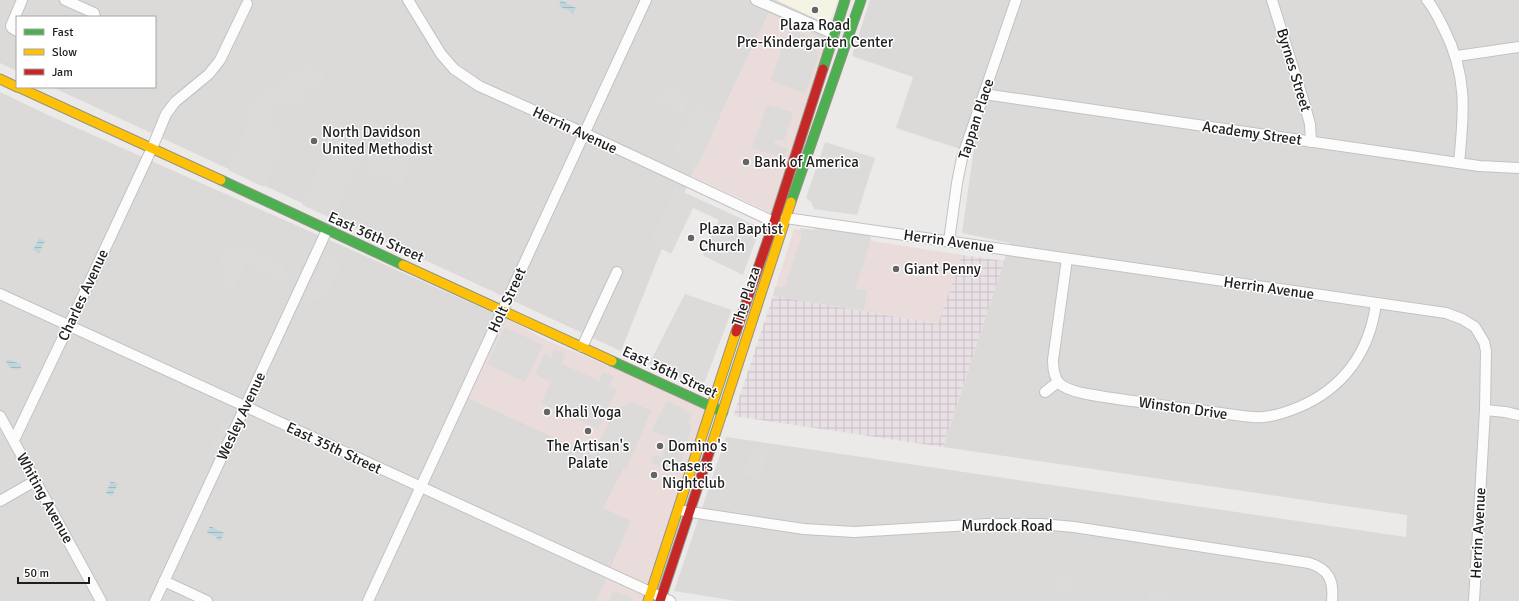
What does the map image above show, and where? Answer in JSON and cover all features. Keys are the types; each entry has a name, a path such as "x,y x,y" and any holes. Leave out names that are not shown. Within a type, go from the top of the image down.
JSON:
{"main road":[{"name":"The Plaza","path":"650,597 711,406 774,222 845,0"},
{"name":"The Plaza","path":"664,600 689,512 786,218 861,0"},
{"name":"East 36th Street","path":"0,79 16,87"},
{"name":"East 36th Street","path":"19,88 723,412"}],"street":[{"path":"16,30 10,26 22,0"},
{"path":"65,0 94,13 96,16"},
{"name":"Herrin Avenue","path":"408,0 435,46 454,69 486,90 584,133 774,222"},
{"name":"Holt Street","path":"368,601 646,0"},
{"path":"756,0 834,34"},
{"name":"Tappan Place","path":"949,241 961,165 1016,0"},
{"name":"Byrnes Street","path":"1272,0 1310,124 1311,142"},
{"path":"1427,0 1439,18 1457,56 1464,113 1460,163"},
{"name":"Charles Avenue","path":"14,440 152,148 166,114 175,102 209,74 220,60 247,4"},
{"path":"1457,56 1519,47"},
{"name":"Academy Street","path":"984,94 1479,166 1519,168"},
{"name":"Herrin Avenue","path":"786,218 1451,314 1462,318 1475,327 1484,342 1486,351 1485,410 1474,601"},
{"name":"Wesley Avenue","path":"155,601 327,230"},
{"path":"1045,392 1058,382 1053,367 1053,360 1068,259"},
{"path":"582,347 617,272"},
{"name":"East 35th Street","path":"0,294 420,488 650,597 664,600"},
{"name":"Winston Drive","path":"1058,382 1068,389 1096,395 1252,417 1277,415 1304,405 1321,396 1338,383 1353,366 1367,340 1376,303"},
{"path":"1485,410 1519,415"},
{"name":"Whiting Avenue","path":"0,416 102,601"},
{"path":"0,501 35,481"},
{"name":"Murdock Road","path":"678,510 804,529 854,532 1031,523 1074,527 1200,548 1309,563 1322,569 1331,581 1333,586 1332,601"},
{"path":"164,581 207,601"}],"shaded area":[{"path":"0,0 838,0 824,40 769,13 691,176 621,351 54,88 156,88 156,16 16,16 16,71 0,63"},
{"name":"Plaza Road Pre-Kindergarten Center","path":"776,0 838,0 829,25"},
{"path":"870,0 1519,0 1519,601 737,601 674,591 726,437 1406,537 1407,515 943,447 1010,243 962,233 974,148 957,148 896,128 913,77 852,56"},
{"path":"769,13 836,47 773,214 691,176"},
{"path":"791,28 814,39 818,57 805,94 771,80 783,44"},
{"path":"309,63 325,74 319,91 307,87 300,108 281,102 275,103 273,106 268,120 282,134 279,152 264,187 228,170 250,120 245,113 253,98"},
{"path":"664,84 691,96 683,113 657,102"},
{"path":"0,92 48,115 507,319 468,398 624,469 631,521 597,601 0,601"},
{"path":"695,103 721,115 697,166 672,154"},
{"path":"767,105 793,112 784,141 777,139 774,142 775,144 788,149 785,158 752,148"},
{"path":"825,142 875,158 857,215 814,209 811,202 806,198"},
{"path":"373,146 412,163 402,186 363,170"},
{"path":"332,151 359,162 333,219 302,205 323,157 328,156"},
{"path":"675,188 757,226 758,234 743,275 704,256 703,254 719,220 693,208 671,254 649,242"},
{"path":"800,228 814,230 815,228 870,235 871,240 855,289 867,290 864,311 773,296 775,287 785,287 802,235"},
{"path":"794,229 962,255 939,324 773,296"},
{"path":"241,243 256,250 253,255 264,260 267,255 286,264 283,270 290,273 285,283 246,264 234,289 219,282 224,270 217,266 227,244 238,249"},
{"path":"327,254 343,261 323,303 314,299 308,308 303,306"},
{"path":"962,255 1004,261 943,447 733,416 773,296 938,324"},
{"path":"685,294 732,310 705,381 696,385 649,364"},
{"path":"507,319 546,340 628,374 712,412 642,601 597,601 631,521 603,508 623,469 468,398"},
{"path":"505,327 543,345 525,382 487,364"},
{"path":"555,349 565,354 561,363 599,381 603,372 614,377 609,386 617,390 598,429 541,403 551,382 535,374 544,354 551,357"},
{"path":"667,401 683,408 683,410 691,415 688,423 692,426 678,474 651,462 654,455 662,457 669,437 651,431"},
{"path":"632,402 651,411 626,470 593,456 614,410"},
{"path":"229,423 218,449 209,450 222,425"},
{"path":"752,447 767,447 762,478 743,476"},
{"path":"1057,574 1072,576 1070,595 1055,593"},
{"path":"1148,589 1166,591 1165,601 1147,601"},
{"path":"613,591 629,597 635,601 609,601"}],"water":[{"path":"561,0 576,8 573,13 559,6"},
{"path":"39,238 45,241 39,253 33,250"},
{"path":"7,359 20,364 21,368 18,370 9,367 6,361"},
{"path":"111,481 118,484 112,496 106,493"},
{"path":"210,526 224,533 220,541 216,539 217,537 207,533"}],"traffic: fast":[{"path":"823,69 845,0"},
{"path":"791,202 861,0"},
{"path":"221,180 403,265"},
{"path":"612,361 723,412"}],"traffic: slow":[{"path":"0,79 16,87"},
{"path":"20,88 221,180"},
{"path":"711,447 791,202"},
{"path":"403,265 612,361"},
{"path":"648,601 736,332"}],"traffic: jam":[{"path":"736,332 774,222 823,69"},
{"path":"660,601 711,447"}],"place":[{"name":"Plaza Road Pre-Kindergarten Center","path":"815,10"},
{"name":"North Davidson United Methodist","path":"314,141"},
{"name":"Bank of America","path":"746,162"},
{"name":"Plaza Baptist Church","path":"691,238"},
{"name":"Giant Penny","path":"896,269"},
{"name":"Khali Yoga","path":"547,412"},
{"name":"The Artisan's Palate","path":"588,431"},
{"name":"Domino's","path":"660,446"},
{"name":"Chasers Nightclub","path":"654,475"}]}
